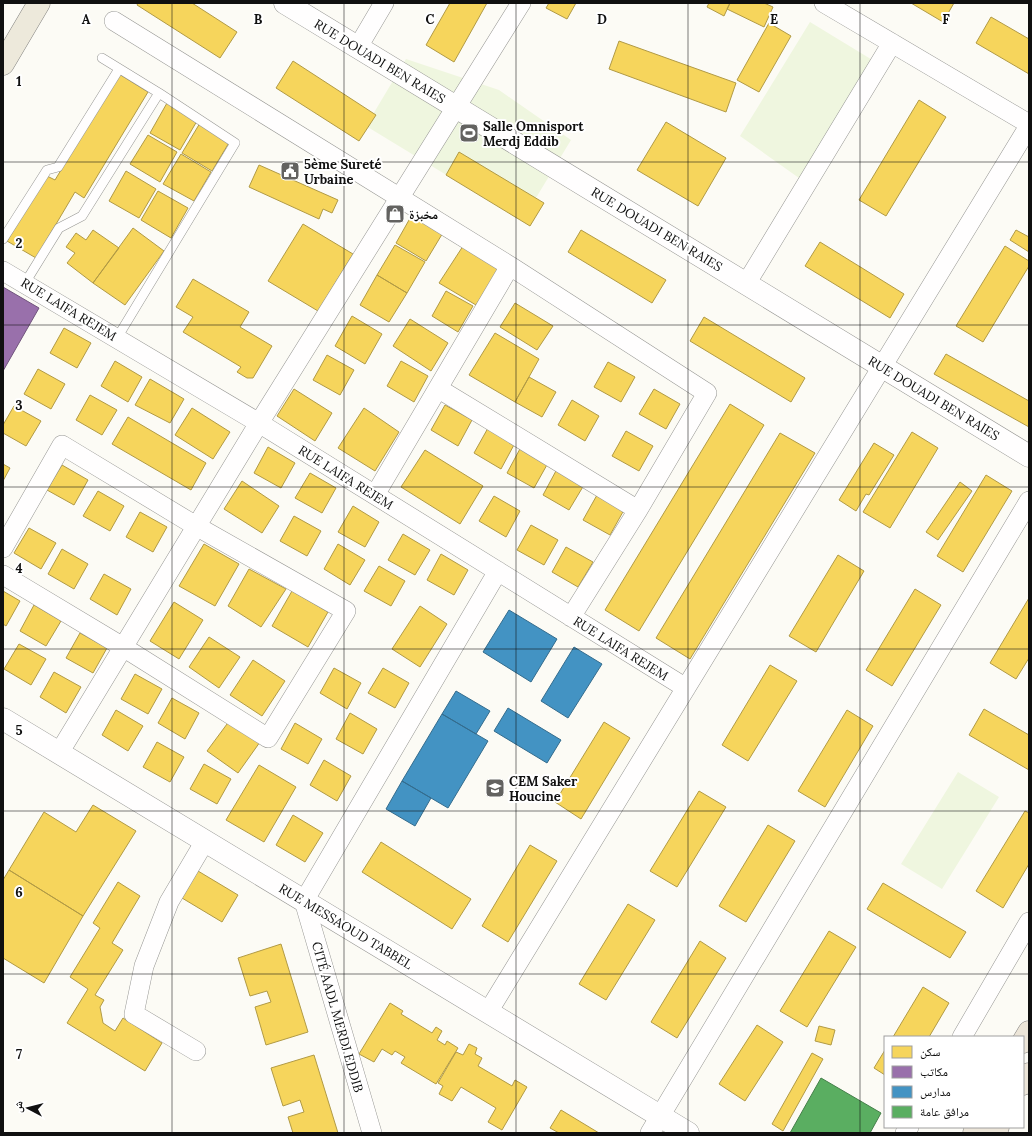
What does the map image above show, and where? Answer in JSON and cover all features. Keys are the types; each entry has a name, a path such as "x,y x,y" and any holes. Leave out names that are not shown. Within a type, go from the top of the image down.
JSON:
{"main road":[{"path":"3,64 39,3"}],"street":[{"name":"RUE DOUADI BEN RAIES","path":"285,3 1029,456"},
{"path":"358,47 384,3"},
{"path":"59,752 259,423 521,3"},
{"path":"488,1012 1029,125 824,3"},
{"path":"114,21 510,266 707,392 638,510 571,617"},
{"path":"746,284 892,43"},
{"path":"374,495 510,266"},
{"name":"RUE LAIFA REJEM","path":"3,271 259,423 686,688"},
{"path":"438,388 638,510"},
{"path":"3,548 62,445 196,526 346,611 268,738 123,647 3,575"},
{"path":"655,1124 1029,501"},
{"path":"304,901 498,572"},
{"name":"RUE MESSAOUD TABBEL","path":"3,719 488,1012 655,1124 688,1133"},
{"path":"196,1051 134,1014 144,966 169,902 205,841"},
{"name":"CITÉ AADL MERDJ EDDIB","path":"304,901 372,1133"},
{"path":"963,1036 1029,922"}],"lane":[{"path":"102,58 159,93 235,143 117,338"},
{"path":"3,239 47,170 58,167 119,69"},
{"path":"25,283 59,228 82,216 159,93"}],"green space":[{"path":"810,22 874,61 799,178 740,136"},
{"name":"Salle Omnisport Merdj Eddib","path":"406,59 499,90 571,140 522,221 366,126"},
{"path":"958,772 999,797 942,889 901,864"}],"building: سكن":[{"path":"138,3 192,3 237,32 220,58 137,5"},
{"path":"450,3 487,3 454,62 426,45"},
{"path":"549,3 576,3 567,19 546,8"},
{"path":"709,3 730,3 724,16 707,7"},
{"path":"730,3 764,3 773,7 764,27 727,9"},
{"path":"911,3 954,3 943,22"},
{"path":"991,17 1029,39 1029,74 976,43"},
{"path":"769,23 791,36 759,92 737,80"},
{"path":"619,41 736,83 726,112 609,69"},
{"path":"293,61 376,115 359,141 276,88"},
{"path":"119,74 148,92 84,198 75,192 36,258 7,241 47,176 55,180"},
{"path":"919,100 946,117 886,216 859,200"},
{"path":"167,103 197,121 180,150 150,133"},
{"path":"666,122 726,158 698,206 637,170"},
{"path":"200,123 230,141 212,171 182,153"},
{"path":"148,135 177,152 160,182 130,164"},
{"path":"459,152 544,203 530,226 446,175"},
{"path":"181,154 211,172 194,201 163,184"},
{"path":"259,165 338,200 332,213 323,209 319,219 249,187"},
{"path":"126,171 156,189 139,218 109,201"},
{"path":"158,191 188,208 171,238 141,220"},
{"path":"413,213 444,231 426,261 396,243"},
{"path":"303,224 353,254 318,311 268,281"},
{"path":"133,228 164,251 125,305 93,283"},
{"path":"93,230 119,248 93,283 67,263 75,253 66,247 76,233 86,240"},
{"path":"581,230 666,280 652,303 568,252"},
{"path":"1016,230 1029,237 1029,252 1010,240"},
{"path":"820,242 904,294 890,318 805,266"},
{"path":"465,243 500,267 476,305 439,283"},
{"path":"395,245 425,262 407,293 377,275"},
{"path":"1005,246 1029,261 1029,266 983,342 956,326"},
{"path":"377,275 407,293 389,322 360,305"},
{"path":"193,279 249,312 240,327 272,346 253,378 247,378 237,372 241,367 183,332 193,317 176,307"},
{"path":"446,291 473,306 458,332 432,316"},
{"path":"515,303 553,326 537,350 500,327"},
{"path":"352,316 382,334 365,364 335,346"},
{"path":"704,317 805,378 791,402 690,341"},
{"path":"410,319 448,343 431,371 393,346"},
{"path":"64,328 91,343 77,368 50,353"},
{"path":"495,333 539,359 515,402 469,375"},
{"path":"946,354 1029,401 1029,427 934,374"},
{"path":"327,355 354,370 340,395 313,380"},
{"path":"115,361 142,377 128,402 101,386"},
{"path":"401,361 428,376 414,402 387,386"},
{"path":"608,362 635,377 621,402 594,387"},
{"path":"38,369 65,384 51,409 24,394"},
{"path":"529,377 556,392 542,417 515,402"},
{"path":"150,379 184,399 170,423 135,405"},
{"path":"294,389 332,413 315,441 277,416"},
{"path":"654,389 680,404 666,429 639,414"},
{"path":"90,395 117,410 102,435 76,420"},
{"path":"572,400 599,416 585,441 558,425"},
{"path":"730,404 764,425 639,631 605,610"},
{"path":"445,405 472,420 458,446 431,430"},
{"path":"14,406 41,421 26,446 3,433 3,425"},
{"path":"192,408 230,432 213,459 175,435"},
{"path":"364,408 399,432 375,471 338,448"},
{"path":"128,417 206,463 191,490 112,444"},
{"path":"488,428 515,443 501,469 474,453"},
{"path":"626,431 653,446 639,471 612,456"},
{"path":"912,432 938,448 890,528 863,512"},
{"path":"780,433 815,453 690,659 656,638"},
{"path":"874,443 894,455 869,495 866,494 856,511 839,500"},
{"path":"268,447 295,463 281,488 254,473"},
{"path":"521,447 548,463 534,488 507,473"},
{"path":"425,450 483,486 460,524 401,487"},
{"path":"3,464 10,468 3,481"},
{"path":"62,465 88,480 74,505 47,490"},
{"path":"557,469 584,485 569,510 543,495"},
{"path":"310,473 336,488 322,513 295,498"},
{"path":"986,475 1012,491 963,572 937,556"},
{"path":"242,481 279,506 262,533 224,509"},
{"path":"960,482 972,491 938,540 926,532"},
{"path":"98,491 124,506 110,531 83,516"},
{"path":"597,495 624,510 610,535 583,520"},
{"path":"494,496 520,511 506,537 479,521"},
{"path":"353,506 379,522 365,547 338,532"},
{"path":"140,512 167,527 153,552 126,537"},
{"path":"294,516 321,531 307,556 280,541"},
{"path":"531,525 558,540 544,565 517,550"},
{"path":"29,528 56,543 41,569 14,553"},
{"path":"403,534 430,550 415,575 388,560"},
{"path":"204,544 239,564 215,606 179,586"},
{"path":"338,544 365,560 350,585 324,569"},
{"path":"566,547 593,562 578,587 552,572"},
{"path":"62,549 88,564 74,589 48,574"},
{"path":"441,554 468,570 454,595 427,580"},
{"path":"838,555 864,571 816,652 789,636"},
{"path":"379,566 405,581 391,606 364,591"},
{"path":"249,569 286,589 261,627 228,606"},
{"path":"104,574 131,589 117,615 90,599"},
{"path":"915,589 941,605 892,686 866,670"},
{"path":"3,591 20,601 6,626 3,624"},
{"path":"292,591 328,612 308,647 272,626"},
{"path":"1029,598 1029,658 1016,679 990,663"},
{"path":"174,602 203,620 179,659 150,641"},
{"path":"34,605 61,621 46,646 20,631"},
{"path":"420,606 447,624 420,667 392,649"},
{"path":"80,633 107,648 93,673 66,658"},
{"path":"209,637 240,657 219,688 189,667"},
{"path":"19,644 46,659 31,685 4,669"},
{"path":"253,660 285,681 262,716 230,695"},
{"path":"770,665 797,681 748,761 722,745"},
{"path":"334,668 361,683 347,709 320,693"},
{"path":"383,668 409,683 395,708 368,693"},
{"path":"54,672 81,687 66,713 40,697"},
{"path":"135,674 162,689 148,714 121,699"},
{"path":"172,698 199,713 185,739 158,723"},
{"path":"984,709 1029,735 1029,770 969,735"},
{"path":"116,710 143,726 128,751 102,735"},
{"path":"847,710 873,726 825,807 798,791"},
{"path":"350,713 377,729 363,754 336,739"},
{"path":"230,720 260,742 238,773 207,751"},
{"path":"604,722 630,738 581,819 555,802"},
{"path":"295,723 322,739 308,764 281,749"},
{"path":"157,742 184,757 170,782 143,767"},
{"path":"324,760 351,776 337,801 310,785"},
{"path":"204,764 231,779 217,804 190,789"},
{"path":"259,765 296,787 264,842 226,820"},
{"path":"699,791 726,807 677,887 650,871"},
{"path":"93,805 136,831 83,916 9,870 44,812 76,832"},
{"path":"1025,811 1029,813 1029,864 1003,908 976,891"},
{"path":"293,815 323,833 305,862 276,845"},
{"path":"768,825 795,841 746,922 719,906"},
{"path":"381,842 471,899 452,929 362,872"},
{"path":"530,845 557,861 508,942 482,926"},
{"path":"9,870 83,916 44,983 3,958 3,880"},
{"path":"198,871 238,895 222,922 182,898"},
{"path":"118,882 140,896 112,943 123,950 95,995 104,1000 100,1007 103,1023 115,1031 123,1018 162,1043 145,1071 67,1023 88,989 70,977 100,928 93,923"},
{"path":"883,883 966,932 950,958 867,909"},
{"path":"628,904 655,920 606,1000 579,984"},
{"path":"829,931 856,947 807,1027 780,1011"},
{"path":"700,941 726,958 677,1038 651,1022"},
{"path":"281,944 308,1032 266,1045 255,1007 271,1002 267,991 250,996 238,958"},
{"path":"923,987 949,1003 930,1036 894,1036"},
{"path":"390,1003 403,1011 401,1014 432,1033 436,1027 442,1031 437,1040 445,1045 447,1041 458,1048 436,1084 401,1063 405,1057 395,1051 392,1055 382,1049 374,1062 359,1054"},
{"path":"757,1025 783,1042 745,1101 719,1084"},
{"path":"819,1026 835,1030 831,1045 815,1041"},
{"path":"469,1044 477,1048 475,1054 482,1058 478,1066 512,1086 515,1080 527,1087 502,1130 488,1122 496,1108 461,1087 452,1101 439,1094 443,1086 438,1083 456,1052 463,1055"},
{"path":"884,1052 884,1074 874,1068"},
{"path":"812,1053 823,1059 783,1131 772,1124"},
{"path":"314,1055 338,1133 293,1133 288,1117 304,1112 300,1100 283,1106 271,1068"},
{"path":"561,1110 599,1133 559,1133 550,1128"}],"building: مكاتب":[{"path":"3,287 39,308 3,371"}],"building: مدارس":[{"path":"509,610 557,639 531,682 483,652"},
{"path":"574,647 602,664 568,718 541,701"},
{"path":"456,691 490,711 476,734 442,714"},
{"path":"508,708 561,740 547,763 494,731"},
{"path":"442,714 488,741 448,808 402,781"},
{"path":"402,781 431,798 415,826 386,809"}],"building: مرافق عامة":[{"path":"821,1078 881,1113 870,1133 790,1133"}],"place":[{"name":"Salle Omnisport Merdj Eddib","path":"469,133"},
{"name":"5ème Sureté Urbaine","path":"290,171"},
{"name":"مخبزة","path":"395,214"},
{"name":"CEM Saker Houcine","path":"495,788"}]}
